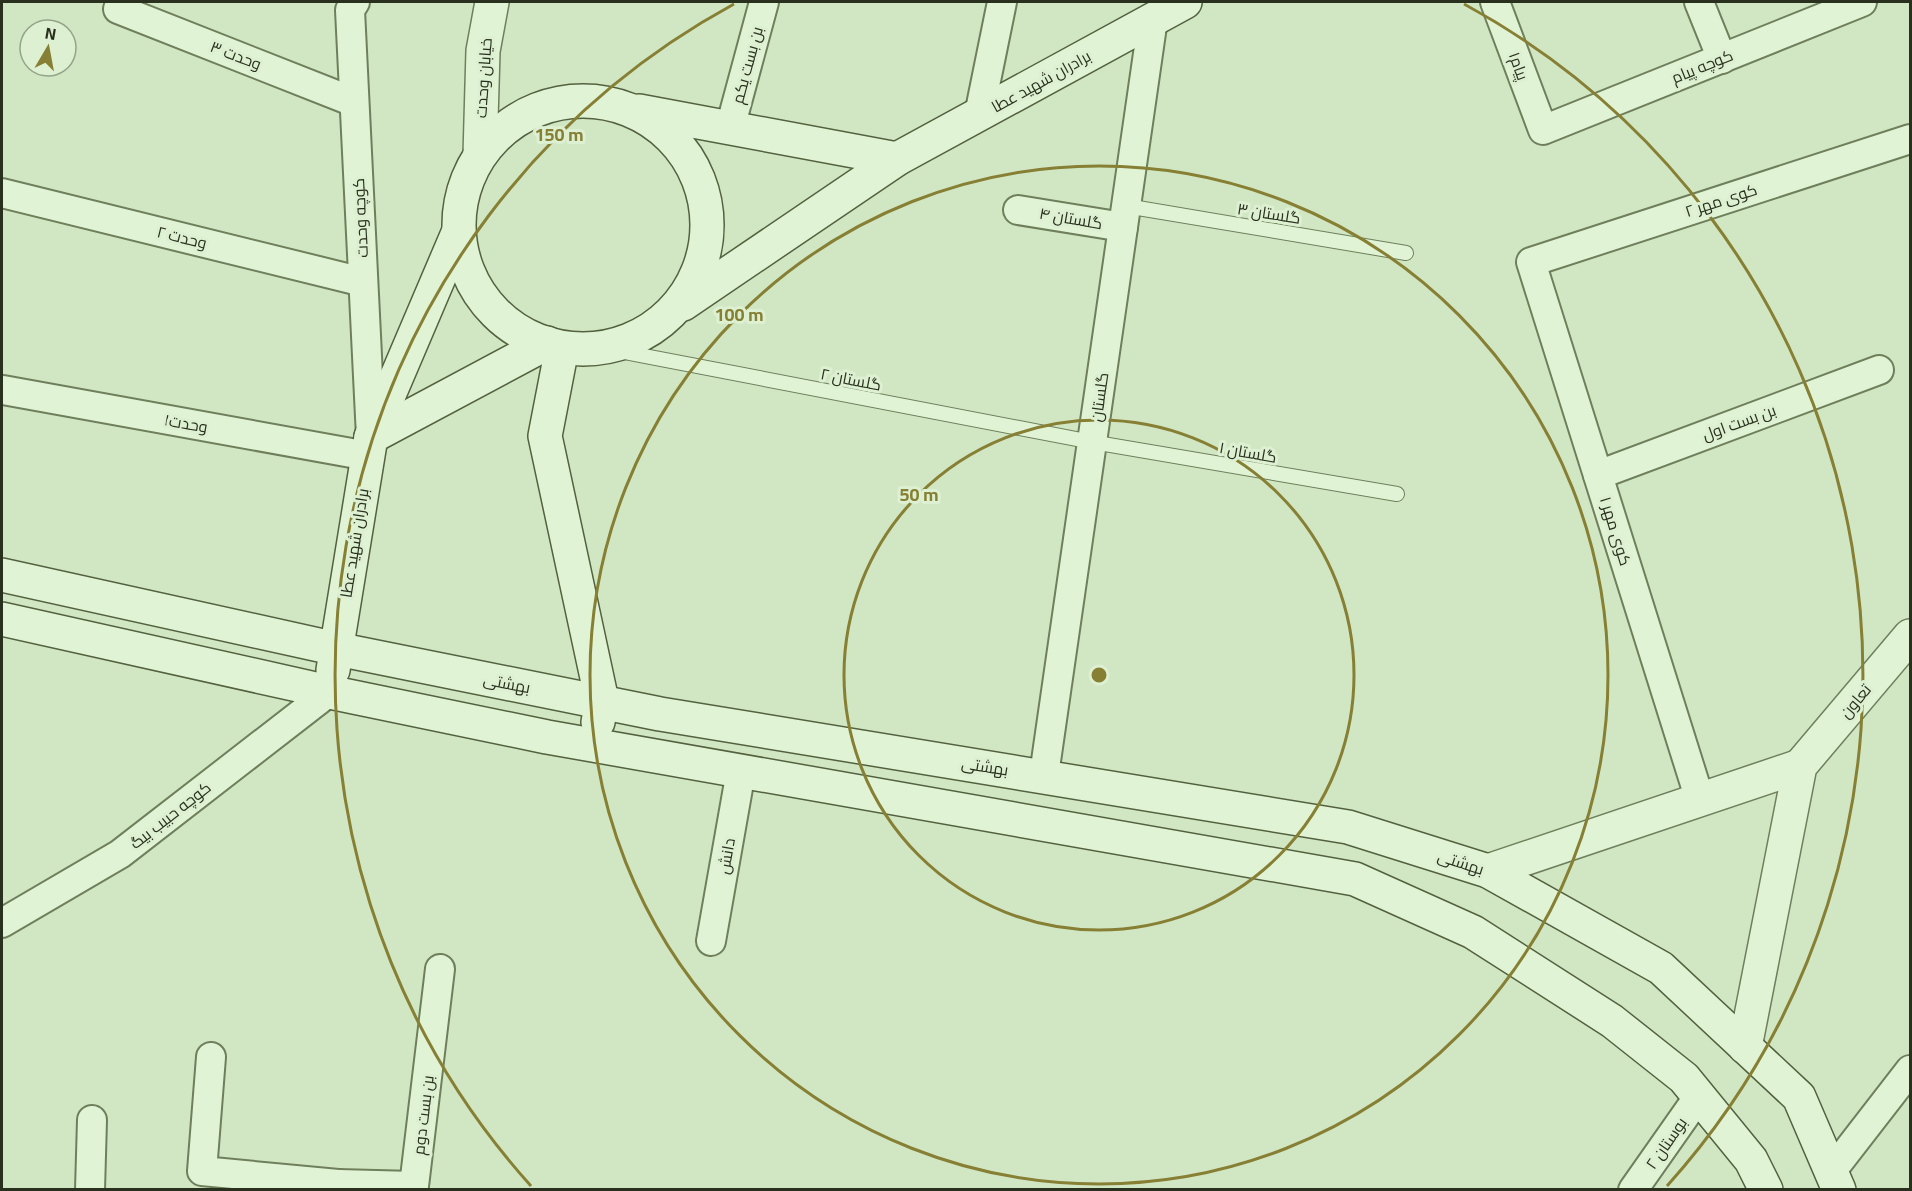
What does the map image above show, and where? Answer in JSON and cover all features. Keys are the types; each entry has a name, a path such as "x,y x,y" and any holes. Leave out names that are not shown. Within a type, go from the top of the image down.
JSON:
{"main road":[{"name":"خیابان وحدت","path":"480,155 483,51 492,2"},
{"name":"برادران شهید عطا","path":"555,345 603,348 642,335 675,310 897,159 1185,2"},
{"path":"555,345 522,334 490,309 468,274 458,234 462,192 480,155 508,126 544,107 584,101 897,159"},
{"path":"624,108 660,128 688,158 704,195 707,236 698,275 675,310"},
{"name":"برادران شهید عطا","path":"329,692 369,446 458,234"},
{"path":"369,446 555,345"},
{"path":"555,345 545,436 602,701 594,745"},
{"name":"بهشتی","path":"2,575 337,649 660,714 1044,775 1348,827 1488,871 1661,968 1799,1097 1835,1180"},
{"path":"2,619 329,692 594,745 1355,879 1473,932 1612,1021 1684,1078 1751,1160 1766,1190"},
{"name":"تعاون","path":"1800,766 1911,636"},
{"path":"1488,871 1800,766 1745,1047"}],"street":[{"name":"کوچه وحدت","path":"355,2 350,10 369,446"},
{"name":"بن بست یکم","path":"730,128 764,2"},
{"path":"979,115 1002,2"},
{"name":"پیام۱","path":"1495,2 1543,130"},
{"path":"1699,2 1722,59"},
{"name":"کوچه پیام","path":"1543,130 1862,2"},
{"name":"وحدت ۳","path":"118,9 354,102"},
{"name":"گلستان","path":"1044,775 1154,19"},
{"name":"کوی مهر ۲","path":"1531,261 1911,139"},
{"name":"وحدت ۲","path":"2,193 363,282"},
{"name":"گلستان ۴","path":"1018,210 1125,217"},
{"name":"کوی مهر ۱","path":"1531,261 1700,800"},
{"name":"بن بست اول","path":"1598,475 1879,370"},
{"name":"وحدت۱","path":"3,390 369,446"},
{"name":"کوچه حبیب بیگ","path":"6,915 120,854 329,692"},
{"name":"دانش","path":"711,941 741,771"},
{"name":"بن بست دوم","path":"211,1057 202,1171 338,1187 414,1186 440,969"},
{"path":"1835,1180 1911,1070"},
{"name":"بوستان ۲","path":"1633,1190 1699,1096"},
{"path":"90,1190 92,1120"}],"lane":[{"name":"گلستان ۳","path":"1125,217 1406,253"},
{"name":"گلستان ۲","path":"603,348 1092,442"},
{"name":"گلستان ۱","path":"1092,442 1397,494"}]}
